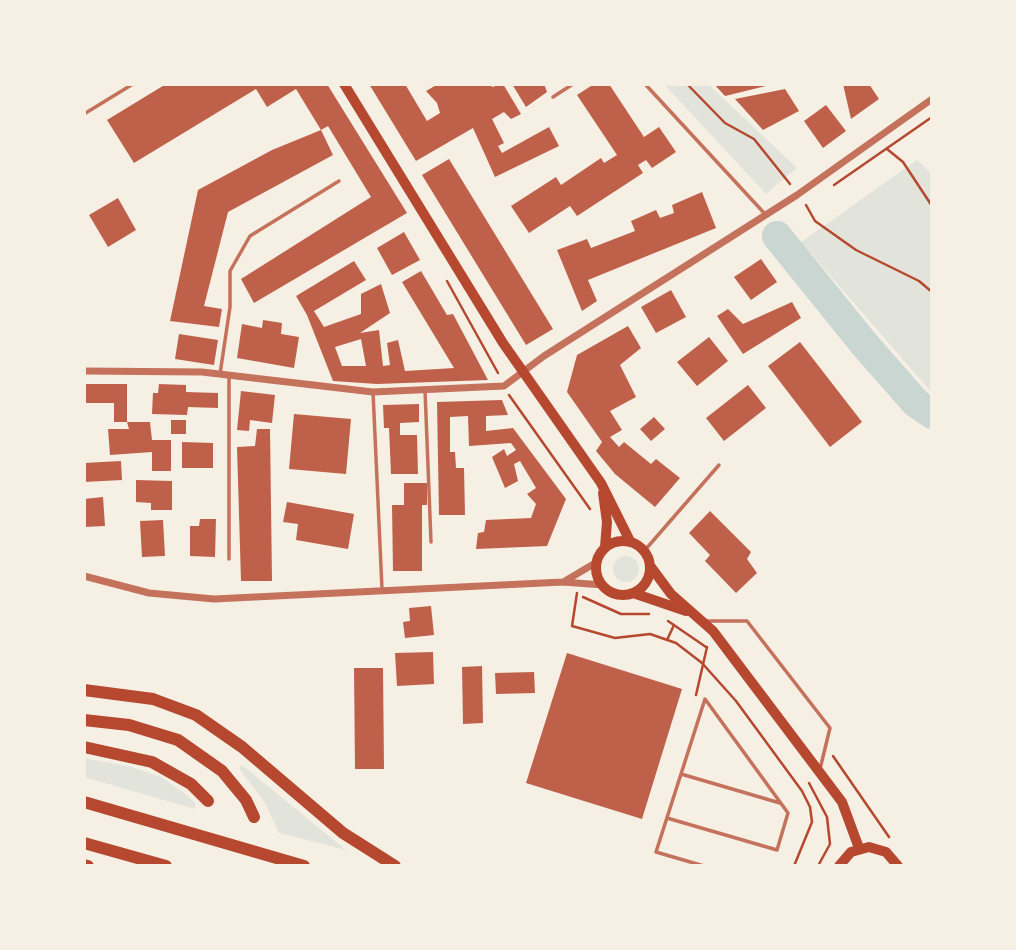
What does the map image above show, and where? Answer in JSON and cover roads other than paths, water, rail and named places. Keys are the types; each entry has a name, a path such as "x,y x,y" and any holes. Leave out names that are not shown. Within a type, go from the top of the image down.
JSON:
{"highway":[{"path":"84,690 153,699 195,715 242,747 343,833 395,866"},
{"path":"84,720 129,725 178,740 222,771 246,800 254,817"},
{"path":"84,747 152,762 178,775 208,802"},
{"path":"84,802 304,866"},
{"path":"84,843 166,866"}],"main road":[{"path":"344,84 523,372 601,483 630,541 645,551 651,567 671,594 701,618 819,771 842,802 859,848"},
{"path":"601,483 607,522 606,547"},
{"path":"630,541 612,543 606,547 597,562 596,570 603,585 616,594 633,593 701,618"},
{"path":"633,593 646,583 651,567"},
{"path":"839,866 850,852 869,846 886,852 898,866"}],"street":[{"path":"84,371 220,374 373,392 504,386 766,215 932,99"},
{"path":"563,582 597,562"},
{"path":"84,576 149,593 214,599 563,582 603,585"}],"lane":[{"path":"84,114 134,84"},
{"path":"553,97 573,84"},
{"path":"645,84 766,215"},
{"path":"220,374 230,307 230,271 250,236 339,181"},
{"path":"229,375 229,559"},
{"path":"425,390 431,542"},
{"path":"373,392 382,591"},
{"path":"645,551 719,465"},
{"path":"701,618 747,621 830,728 819,771"},
{"path":"667,817 777,850 788,813 705,699 667,817 656,852 704,866"},
{"path":"681,774 780,803"}],"waterway":[{"path":"777,236 865,345 916,403 932,414"}]}
